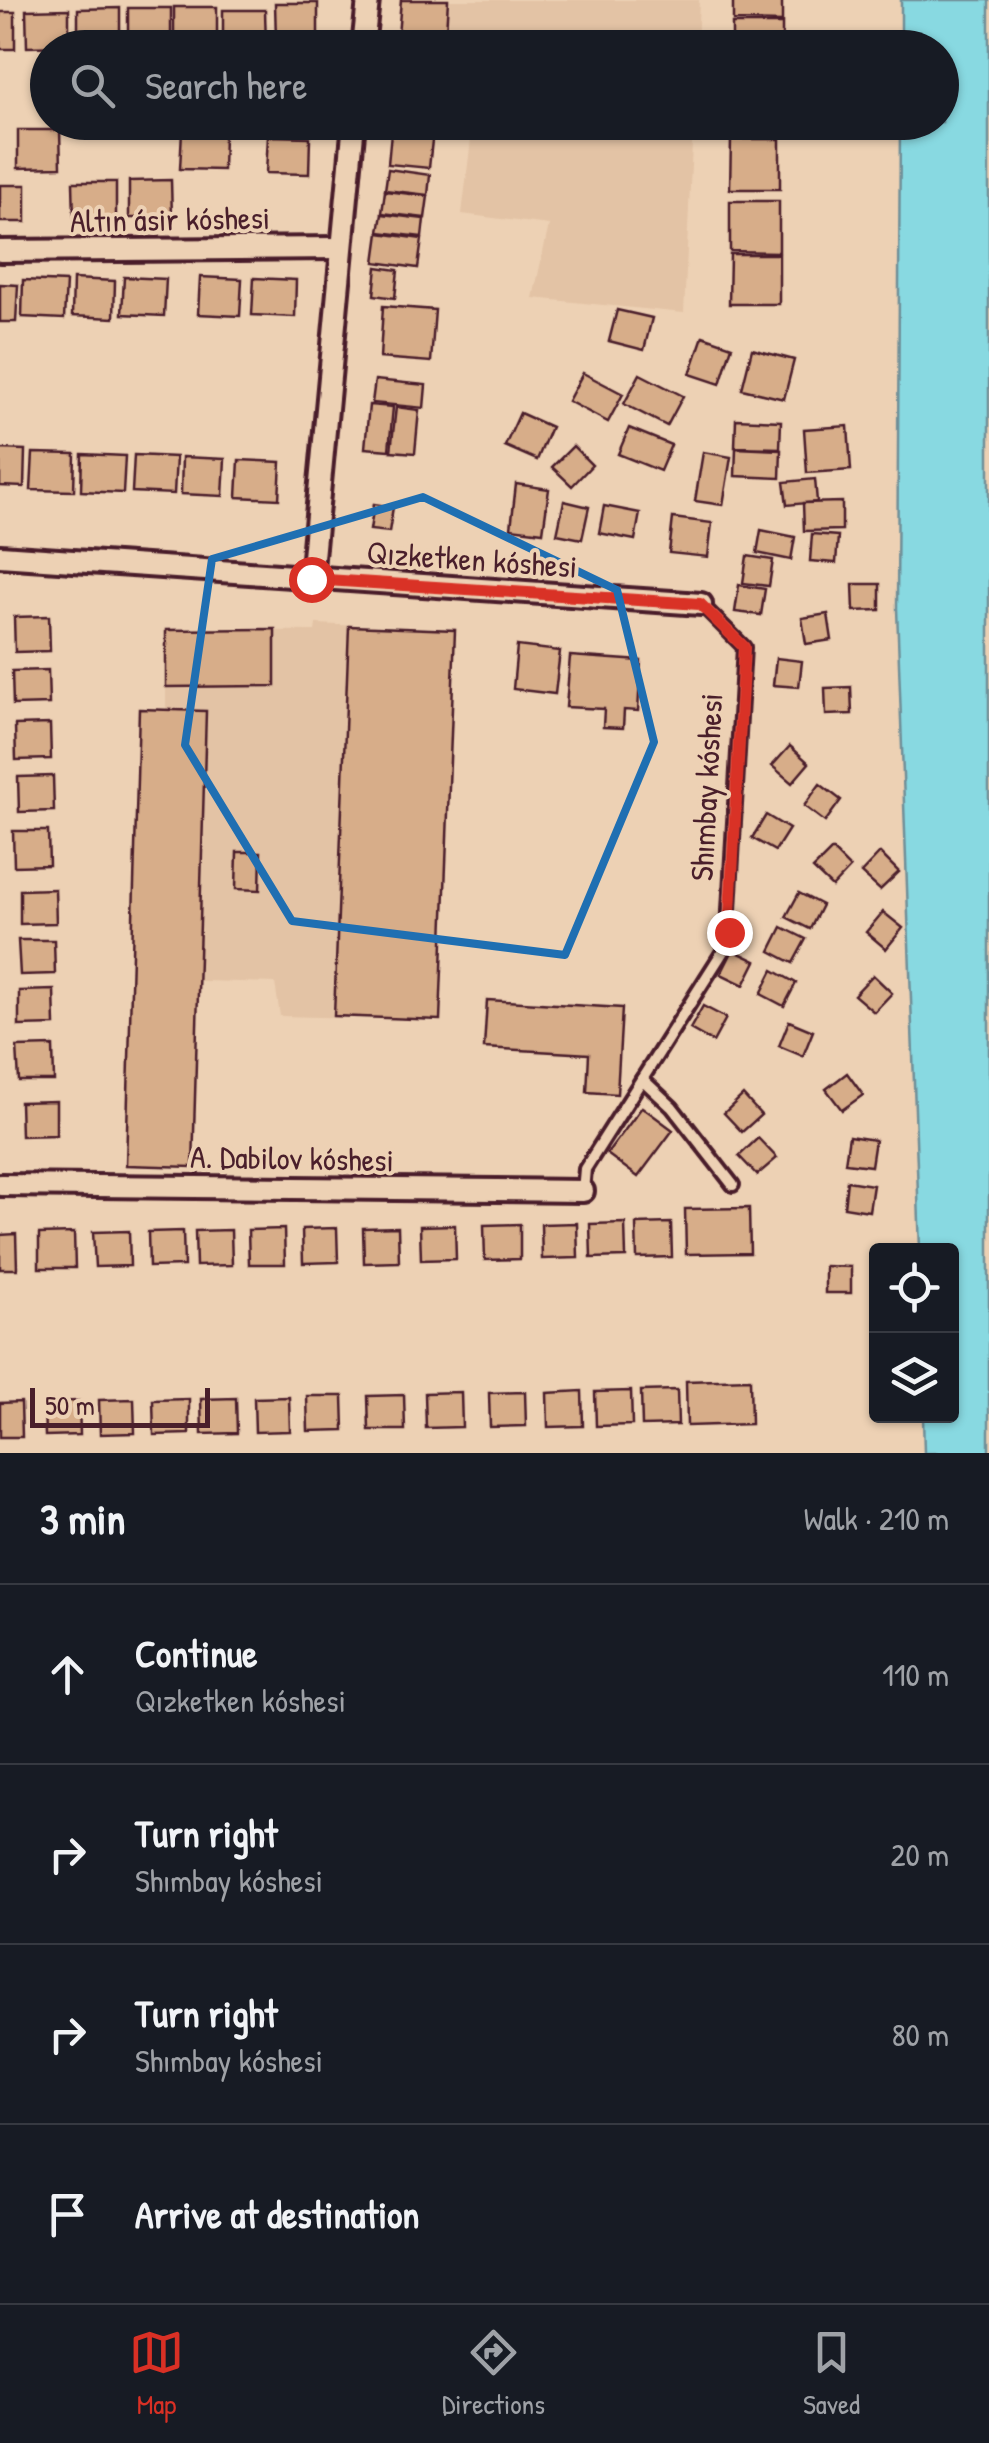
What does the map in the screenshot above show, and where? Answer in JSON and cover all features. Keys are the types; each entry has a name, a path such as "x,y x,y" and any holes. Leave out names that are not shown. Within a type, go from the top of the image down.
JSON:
{"street":[{"path":"365,30 368,0"},
{"path":"311,579 352,140"},
{"name":"Altın ásir kóshesi","path":"0,251 340,248"},
{"name":"Qızketken kóshesi","path":"0,556 700,604"},
{"name":"A. Dabilov kóshesi","path":"0,1185 583,1191"}],"lane":[{"name":"Shımbay kóshesi","path":"583,1191 585,1169 727,945 744,647 700,604"},
{"path":"642,1079 672,1107 732,1185"}],"highlighted area":[{"path":"423,497 617,590 654,742 565,955 292,921 185,745 212,559"}],"shaded area":[{"path":"401,0 699,0 698,30 398,30"},
{"path":"471,140 692,140 684,313 533,298 549,225 462,214"},
{"path":"316,624 455,630 440,1020 280,1016 275,983 131,979 139,709 166,709 166,630 315,631"}],"water":[{"path":"901,0 989,0 989,1453 924,1453 923,1423 959,1423 959,1243 920,1243 897,608 900,140 959,140 959,30 901,30"}],"building":[{"path":"401,0 448,0 446,30 398,30"},
{"path":"733,0 782,0 782,22 733,21"},
{"path":"275,3 318,3 318,30 276,30"},
{"path":"174,7 217,7 217,30 174,30"},
{"path":"120,8 120,30 78,30 78,9"},
{"path":"128,8 171,8 171,30 128,30"},
{"path":"69,9 69,30 30,30 27,47 26,10"},
{"path":"223,10 265,10 266,30 223,30"},
{"path":"0,12 15,12 15,49 0,49"},
{"path":"732,24 782,24 782,30 732,30"},
{"path":"18,130 30,130 30,140 60,140 61,167 18,168"},
{"path":"182,140 224,140 223,170 180,169"},
{"path":"268,140 310,140 309,174 266,173"},
{"path":"390,140 432,140 429,168 388,164"},
{"path":"731,140 780,140 780,189 730,189"},
{"path":"388,169 430,175 428,195 385,190"},
{"path":"171,180 172,218 129,218 129,181"},
{"path":"73,182 116,182 116,219 74,219"},
{"path":"0,185 26,185 26,222 0,222"},
{"path":"385,191 428,196 425,218 382,213"},
{"path":"730,201 779,201 779,252 730,251"},
{"path":"382,214 424,219 422,237 379,232"},
{"path":"379,233 422,239 418,268 375,262"},
{"path":"730,254 779,254 779,304 729,304"},
{"path":"377,267 398,270 395,298 374,295"},
{"path":"124,277 166,279 164,316 122,314"},
{"path":"200,277 242,279 240,316 198,314"},
{"path":"254,278 296,280 295,317 252,315"},
{"path":"73,279 115,281 114,318 72,316"},
{"path":"23,280 66,282 64,319 22,317"},
{"path":"0,284 18,285 16,322 0,322"},
{"path":"383,306 435,310 431,362 380,358"},
{"path":"617,310 652,318 644,350 609,341"},
{"path":"703,336 732,346 720,384 690,374"},
{"path":"752,349 794,360 784,399 742,389"},
{"path":"583,373 623,394 608,422 568,401"},
{"path":"640,374 683,396 667,426 624,404"},
{"path":"375,380 426,385 424,408 372,403"},
{"path":"369,405 393,407 389,450 365,448"},
{"path":"396,407 419,410 415,453 391,451"},
{"path":"520,413 551,427 537,460 505,446"},
{"path":"736,419 781,421 780,448 735,447"},
{"path":"848,426 851,470 807,473 804,429"},
{"path":"629,428 671,445 660,471 618,454"},
{"path":"573,446 592,465 572,486 552,467"},
{"path":"736,448 781,450 780,478 735,476"},
{"path":"0,449 25,450 24,487 0,486"},
{"path":"703,452 731,457 723,505 695,501"},
{"path":"33,453 75,454 74,491 31,490"},
{"path":"82,454 125,456 123,493 81,491"},
{"path":"134,455 176,457 174,494 132,492"},
{"path":"182,457 225,459 223,496 181,494"},
{"path":"239,460 281,462 279,499 237,497"},
{"path":"815,479 817,502 787,505 784,482"},
{"path":"516,484 549,489 543,532 511,528"},
{"path":"564,501 589,507 582,539 557,534"},
{"path":"842,502 842,530 804,531 803,503"},
{"path":"374,504 393,507 389,532 370,530"},
{"path":"604,506 640,513 635,540 599,533"},
{"path":"673,518 712,523 708,557 669,553"},
{"path":"761,530 795,537 791,560 757,553"},
{"path":"812,534 838,536 836,563 810,561"},
{"path":"747,556 773,560 769,586 743,583"},
{"path":"853,584 880,584 880,610 854,611"},
{"path":"739,585 765,589 761,615 735,612"},
{"path":"828,614 832,640 806,644 802,618"},
{"path":"49,616 50,651 15,652 14,617"},
{"path":"349,626 455,630 440,1020 334,1016"},
{"path":"275,629 275,686 166,687 166,630"},
{"path":"517,646 560,651 555,694 513,689"},
{"path":"570,656 641,661 638,711 624,710 623,728 603,727 604,709 566,707"},
{"path":"776,658 802,661 799,687 773,685"},
{"path":"48,670 49,704 13,705 12,671"},
{"path":"851,687 852,714 826,715 825,688"},
{"path":"139,709 206,711 193,1167 126,1165"},
{"path":"50,724 51,759 16,760 15,725"},
{"path":"790,746 809,763 792,783 772,766"},
{"path":"53,776 54,811 19,812 18,777"},
{"path":"820,784 841,800 825,822 804,806"},
{"path":"766,815 789,829 775,851 752,838"},
{"path":"13,831 48,831 49,865 14,866"},
{"path":"832,850 850,868 832,887 813,869"},
{"path":"237,852 261,852 260,890 236,889"},
{"path":"880,853 899,872 880,890 861,873"},
{"path":"55,889 56,923 20,924 20,890"},
{"path":"799,893 822,905 810,929 786,917"},
{"path":"883,912 903,928 886,949 866,932"},
{"path":"782,927 806,939 793,963 770,951"},
{"path":"18,940 54,940 55,974 20,975"},
{"path":"733,950 756,961 744,985 721,974"},
{"path":"773,970 796,983 784,1006 761,994"},
{"path":"873,975 892,993 874,1012 854,995"},
{"path":"54,990 55,1025 19,1026 19,991"},
{"path":"487,1000 622,1008 617,1094 587,1092 589,1054 484,1048"},
{"path":"703,1006 726,1018 713,1042 690,1029"},
{"path":"789,1021 813,1031 803,1056 779,1046"},
{"path":"53,1046 54,1081 19,1081 17,1047"},
{"path":"847,1073 863,1095 842,1110 826,1089"},
{"path":"743,1095 761,1115 742,1132 724,1113"},
{"path":"56,1101 56,1135 21,1136 20,1102"},
{"path":"642,1107 673,1130 638,1177 607,1154"},
{"path":"849,1136 875,1140 871,1166 845,1163"},
{"path":"758,1138 777,1158 757,1175 739,1156"},
{"path":"847,1181 873,1185 869,1211 844,1207"},
{"path":"749,1208 750,1253 686,1254 685,1209"},
{"path":"577,1223 578,1258 542,1259 541,1224"},
{"path":"625,1223 626,1257 591,1258 590,1224"},
{"path":"671,1223 672,1257 637,1258 636,1224"},
{"path":"520,1224 520,1259 485,1260 484,1225"},
{"path":"455,1225 456,1259 421,1260 420,1226"},
{"path":"398,1227 399,1262 364,1263 363,1228"},
{"path":"337,1228 338,1262 303,1263 302,1229"},
{"path":"284,1229 285,1264 249,1264 248,1230"},
{"path":"231,1230 232,1265 196,1266 195,1231"},
{"path":"129,1231 130,1266 95,1267 93,1232"},
{"path":"183,1231 184,1266 149,1267 148,1232"},
{"path":"74,1233 75,1268 39,1268 39,1234"},
{"path":"16,1234 17,1269 0,1269 0,1235"},
{"path":"825,1266 851,1267 851,1293 825,1293"},
{"path":"750,1379 751,1424 687,1426 686,1381"},
{"path":"677,1390 678,1425 642,1426 641,1391"},
{"path":"582,1391 583,1426 548,1427 547,1393"},
{"path":"631,1391 632,1425 596,1426 595,1392"},
{"path":"461,1392 462,1427 426,1428 425,1393"},
{"path":"525,1392 526,1426 490,1427 489,1393"},
{"path":"404,1395 405,1430 369,1430 368,1396"},
{"path":"307,1396 343,1396 344,1430 308,1431"},
{"path":"289,1397 290,1431 255,1432 254,1398"},
{"path":"236,1398 237,1433 202,1434 201,1399"},
{"path":"134,1399 135,1433 100,1434 99,1400"},
{"path":"189,1399 189,1434 154,1435 153,1400"},
{"path":"79,1401 80,1435 45,1436 44,1402"},
{"path":"21,1402 22,1437 0,1437 0,1403"}],"route":[{"path":"311,579 700,604 744,647 729,932"}]}
